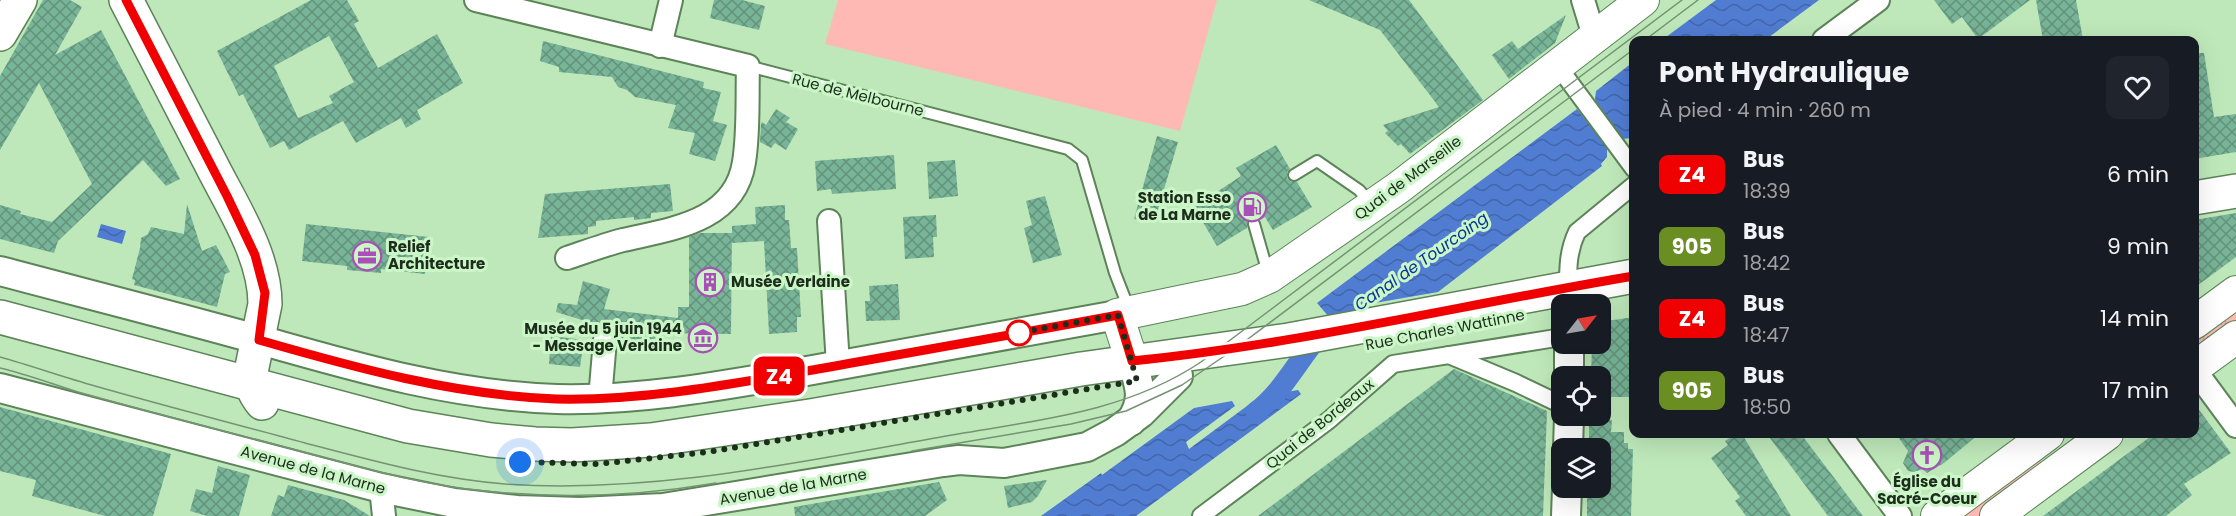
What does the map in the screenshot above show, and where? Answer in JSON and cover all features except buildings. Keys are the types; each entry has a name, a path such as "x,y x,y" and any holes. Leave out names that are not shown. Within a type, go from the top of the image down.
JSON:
{"main road":[{"path":"0,34 20,0"},
{"path":"126,0 255,255 265,293 259,340 252,363 258,395"},
{"name":"Quai de Marseille","path":"1262,281 1374,205 1643,0"},
{"path":"2199,180 2236,174"},
{"path":"2199,197 2236,191"},
{"name":"Rue Charles Wattinne","path":"1586,294 1629,278"},
{"path":"1135,371 1124,314 1262,281"},
{"path":"2199,319 2236,292"},
{"name":"Rue Charles Wattinne","path":"1611,296 1629,295"},
{"name":"Rue Charles Wattinne","path":"1135,371 1183,356 1357,328 1551,303"},
{"name":"Rue Charles Wattinne","path":"1178,376 1328,352 1551,305"},
{"path":"0,317 258,395"},
{"path":"0,337 408,426 451,434 535,444 651,440 1135,371 1178,376"},
{"path":"2199,365 2236,337"},
{"path":"1937,516 2036,438"},
{"path":"1996,516 2102,438"}],"street":[{"name":"Rue de Melbourne","path":"476,0 748,66"},
{"path":"660,46 671,0"},
{"path":"1582,0 1596,35"},
{"path":"1829,36 1878,0"},
{"path":"1557,65 1629,163"},
{"path":"567,258 603,245 687,225 708,216 722,205 736,186 744,164 748,66"},
{"path":"1568,294 1568,260 1577,232 1629,189"},
{"path":"829,221 838,365"},
{"path":"0,271 351,367 424,384 504,395 600,399 679,392 1124,314"},
{"name":"Quai de Bordeaux","path":"1201,516 1329,420 1393,364 1551,339"},
{"path":"600,399 605,340"},
{"path":"1448,355 1551,400"},
{"path":"1131,421 1141,400 1135,371"},
{"name":"Avenue de la Marne","path":"0,388 383,502 454,503 517,510 580,512 640,510 694,504 943,462 959,460 1004,463 1077,450 1097,443 1131,421 1178,376"},
{"path":"2199,376 2236,426"},
{"path":"1842,438 1900,516"},
{"path":"2040,438 2058,470"},
{"path":"1566,516 1567,498"}],"lane":[{"name":"Rue de Melbourne","path":"748,66 1068,149 1082,160 1115,273 1124,314"},
{"path":"1294,176 1317,161 1359,190 1374,205"},
{"path":"1254,224 1262,281"}],"green space":[{"path":"838,0 1217,0 1180,131 825,44"},
{"path":"2236,305 2236,324 2199,346 2199,333"},
{"path":"2039,459 2042,463 2041,470 1980,516 1954,516"}],"water":[{"path":"1716,0 1819,0 1770,36 1667,36"},
{"path":"1629,65 1629,138 1622,139 1595,100 1596,91"},
{"path":"1577,109 1607,147 1607,157 1601,164 1602,166 1438,292 1369,304 1370,314 1329,317 1317,303"},
{"path":"101,224 126,231 122,244 97,237"},
{"path":"1298,390 1301,394 1136,516 1041,516 1194,408 1232,401 1235,406 1186,442 1189,449 1259,397"}],"waterway":[{"name":"Canal de Tourcoing","path":"1256,412 1283,385 1322,333"}],"tram line":[{"path":"1634,36 1682,0"},
{"path":"1650,36 1698,0"},
{"path":"0,357 83,383 379,462 454,478 505,484 614,485 722,474 1073,414 1139,394 1171,380 1201,362 1629,40"},
{"path":"912,451 1071,424 1126,411 1182,385 1236,348 1629,53"},
{"path":"0,368 162,415 371,470 439,485 543,495 601,495 659,491 716,483"}],"bus line":[{"name":"Z4","path":"126,0 255,255 265,293 259,340 351,367 424,384 504,395 558,399 640,396 730,384 1118,315 1132,361 1183,356 1289,340 1629,277"}],"place":[{"name":"Station Esso de La Marne","path":"1252,207"},
{"name":"Relief Architecture","path":"367,256"},
{"name":"Musée Verlaine","path":"710,282"},
{"name":"Musée du 5 juin 1944 - Message Verlaine","path":"703,338"},
{"name":"Église du Sacré-Coeur","path":"1927,455"}],"route":[{"path":"520,462 598,464 708,452 1137,381 1118,315 1011,334 1019,333"}]}
